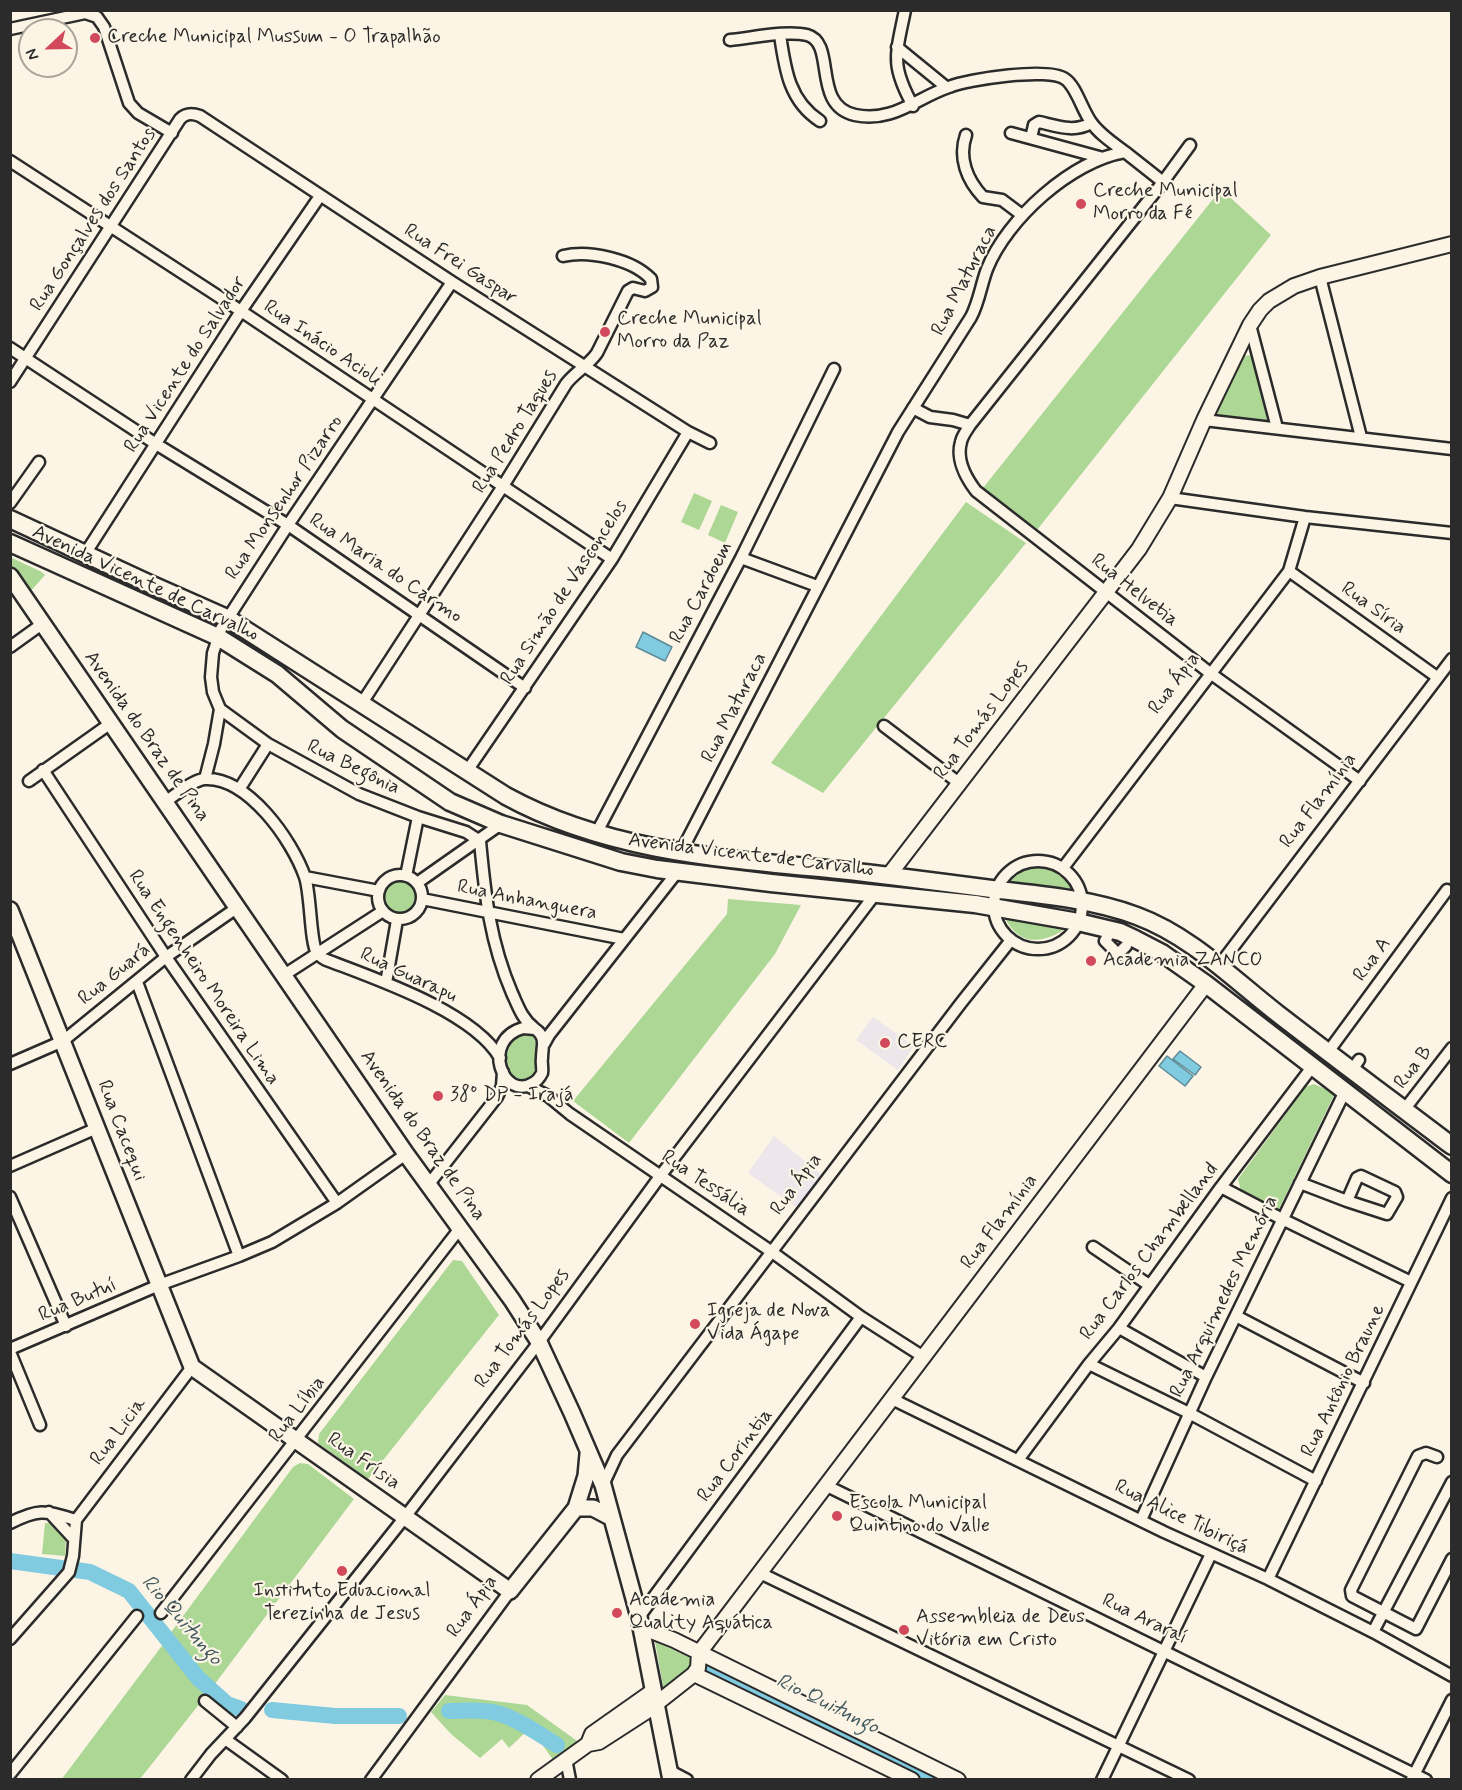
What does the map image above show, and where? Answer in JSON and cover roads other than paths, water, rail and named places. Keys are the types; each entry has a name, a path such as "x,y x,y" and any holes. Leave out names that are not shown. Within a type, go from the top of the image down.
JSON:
{"main road":[{"name":"Avenida Vicente de Carvalho","path":"10,519 227,618 526,807 639,845 998,890 1082,902 1137,916 1191,945 1328,1052 1356,1065 1404,1110 1452,1146"},
{"name":"Avenida Vicente de Carvalho","path":"10,543 218,638 277,674 342,729 450,802 501,824 621,862 771,883 995,908 1078,922 1135,939 1162,953 1206,984 1452,1174"},
{"name":"Avenida do Braz de Pina","path":"10,576 406,1154 461,1227 539,1342 603,1485 640,1622 670,1775"},
{"name":"Rua Cacequi","path":"10,910 192,1367"},
{"name":"Rua Frísia","path":"192,1367 510,1591"},
{"name":"Rua Ápia","path":"510,1591 576,1508 591,1457"},
{"path":"576,1508 593,1508 612,1518"}],"street":[{"path":"905,10 897,47 897,73 913,105"},
{"path":"12,27 84,12 92,14 101,21 116,58 127,97 133,108 172,133"},
{"path":"780,35 784,62 797,99 804,109 820,121"},
{"path":"730,40 780,35 805,35 815,38 820,44 827,86 833,99 842,110 854,115 874,116 894,113 946,87 970,81 1034,73 1057,75 1068,81 1092,123 1164,182"},
{"path":"897,47 946,87"},
{"name":"Rua Gonçalves dos Santos","path":"10,382 183,116 192,114"},
{"name":"Rua Frei Gaspar","path":"192,114 200,116 583,366 688,432 710,443"},
{"path":"1031,138 1034,125 1039,122 1070,129 1092,123"},
{"path":"1011,133 1103,158"},
{"path":"966,135 963,157 966,170 975,186 983,197 1002,200 1022,215"},
{"path":"913,408 930,417 970,425 1164,182 1190,146"},
{"name":"Rua Maturaca","path":"681,852 898,432 978,304 987,268 1022,215 1036,200 1103,158 1125,152"},
{"name":"Rua Inácio Acioli","path":"10,161 241,311 612,559"},
{"name":"Rua Vicente do Salvador","path":"85,554 241,311 320,196"},
{"name":"Rua Tomás Lopes","path":"889,875 1139,549 1170,498 1204,420 1250,325 1260,310 1280,293 1320,277 1452,244"},
{"name":"Rua Pedro Taques","path":"362,703 503,486 566,384 577,370 597,353 628,291 633,288 647,290 652,287 653,283 644,272 606,257 587,253 563,256"},
{"path":"1320,277 1361,437"},
{"name":"Rua Monsenhor Pizarro","path":"205,779 220,709 213,692 213,653 227,618 452,282"},
{"path":"1250,325 1277,428"},
{"name":"Rua Maria do Carmo","path":"10,348 156,444 288,525 525,688"},
{"name":"Rua Cardoem","path":"597,832 741,558 834,369"},
{"path":"1204,420 1452,449"},
{"name":"Rua Helvetia","path":"970,425 961,442 960,454 968,481 976,490 1210,673 1360,781"},
{"name":"Rua Simão de Vasconcelos","path":"467,771 612,559 688,432"},
{"path":"10,503 39,462"},
{"path":"1170,498 1305,517 1452,533"},
{"name":"Rua Ápia","path":"1063,868 1289,571 1305,517"},
{"path":"741,558 817,585"},
{"name":"Rua Síria","path":"1289,571 1437,677"},
{"path":"10,647 42,624"},
{"name":"Rua Flamínia","path":"1218,967 1452,659"},
{"name":"Rua Begônia","path":"220,709 268,744 359,794 418,817 466,832 480,841"},
{"path":"29,781 111,723"},
{"path":"884,726 959,783"},
{"path":"240,788 268,744"},
{"name":"Rua Engenheiro Moreira Lima","path":"43,770 166,957 336,1203"},
{"path":"165,802 196,782 205,779 229,783 240,788 282,834 305,877 310,899 314,946 318,954"},
{"path":"406,876 418,817"},
{"path":"417,883 480,841 501,824"},
{"path":"480,841 487,911 498,956 523,1017 542,1035 544,1044 539,1078 497,1097"},
{"path":"1042,861 1063,868 1079,888 1082,902 1078,922 1073,932 1065,941 1044,950 1032,950 1011,940 997,920 995,908 998,890 1003,879 1020,865 1042,861"},
{"path":"544,1044 556,1025 678,871"},
{"path":"396,876 406,876 417,883 422,899 414,915 397,920 389,917 383,911 378,900 379,891 384,882 396,876"},
{"path":"305,877 379,891"},
{"name":"Rua A","path":"1328,1052 1447,890"},
{"name":"Rua Tomás Lopes","path":"191,1779 237,1727 405,1517 876,893"},
{"name":"Rua Anhanguera","path":"422,899 624,939"},
{"name":"Rua Guará","path":"10,1064 63,1041 166,957 238,907"},
{"path":"284,975 383,911"},
{"path":"386,983 397,920"},
{"path":"1111,930 1105,941 1118,954 1126,946"},
{"name":"Rua Ápia","path":"603,1485 617,1455 960,1003 1011,940"},
{"name":"Rua Guarapu","path":"318,954 324,959 386,983 443,1011 482,1036 500,1058"},
{"path":"137,982 239,1256"},
{"name":"Rua Flamínia","path":"699,1653 1206,984"},
{"path":"429,1184 497,1097 502,1086 503,1072 500,1045 518,1018 517,1003"},
{"path":"482,1036 495,1039 525,1027 548,1030 556,1025"},
{"name":"Rua B","path":"1404,1110 1452,1048"},
{"name":"Rua Carlos Chambelland","path":"1018,1460 1089,1364 1119,1328 1221,1186 1312,1067"},
{"name":"Rua Tessália","path":"542,1069 547,1086 556,1102"},
{"path":"503,1072 508,1081 523,1086"},
{"name":"Rua Tessália","path":"523,1086 540,1091 772,1252 861,1317 922,1356"},
{"name":"Rua Arquimedes Memória","path":"1141,1520 1206,1377 1345,1091"},
{"path":"10,1166 97,1128"},
{"name":"Rua Butuí","path":"10,1350 159,1285 239,1256 279,1238 336,1203 406,1154"},
{"path":"1300,1183 1347,1201 1387,1214 1397,1197 1395,1192 1361,1176 1357,1178 1347,1201"},
{"path":"1221,1186 1282,1219 1411,1282"},
{"path":"10,1197 66,1326"},
{"name":"Rua Antônio Braune","path":"1268,1579 1452,1198"},
{"name":"Rua Líbia","path":"161,1613 297,1441 461,1227"},
{"path":"1093,1247 1149,1285"},
{"path":"1236,1316 1364,1383"},
{"name":"Rua Corintia","path":"640,1622 861,1317"},
{"path":"1119,1328 1206,1377"},
{"path":"10,1350 39,1425"},
{"path":"1089,1364 1189,1413 1316,1481"},
{"name":"Rua Licia","path":"76,1520 192,1367"},
{"name":"Rua Alice Tibiriçá","path":"892,1399 1211,1554 1268,1579 1373,1632 1452,1676"},
{"path":"1437,1457 1426,1452 1419,1456 1351,1590 1354,1598 1414,1629 1418,1628 1452,1560"},
{"path":"591,1457 604,1462 617,1455"},
{"path":"1373,1632 1452,1482"},
{"name":"Rua Araraí","path":"825,1485 1165,1650 1413,1777 1426,1779"},
{"path":"10,1523 38,1511 76,1520 73,1556 69,1572 10,1639"},
{"path":"48,1512 74,1539"},
{"path":"1102,1779 1211,1554"},
{"path":"760,1573 1190,1779"},
{"name":"Rua Ápia","path":"371,1779 510,1591"},
{"path":"10,1774 137,1616"},
{"path":"640,1622 958,1779"},
{"path":"538,1779 588,1744 592,1734 694,1674 698,1668 699,1653"},
{"path":"694,1674 912,1779"},
{"path":"1413,1777 1452,1700"},
{"path":"205,1701 237,1727"},
{"path":"225,1740 282,1779"},
{"path":"566,1760 570,1779"},
{"path":"670,1775 687,1779"}],"water":[{"path":"643,632 672,647 665,661 636,647"},
{"path":"1180,1051 1201,1067 1195,1075 1173,1059"},
{"path":"1167,1056 1193,1076 1185,1086 1159,1066"}],"waterway":[{"name":"Rio Quitungo","path":"10,1561 90,1572 129,1591 198,1678 227,1704 241,1709"},
{"name":"Rio Quitungo","path":"705,1670 928,1780"},
{"name":"Rio Quitungo","path":"272,1710 335,1716 399,1716"},
{"name":"Rio Quitungo","path":"449,1711 497,1713 520,1723 557,1745"}],"place":[{"name":"Creche Municipal Mussum - O Trapalhão","path":"95,38"},
{"name":"Creche Municipal Morro da Fé","path":"1081,204"},
{"name":"Creche Municipal Morro da Paz","path":"605,332"},
{"name":"Academia ZANCO","path":"1091,961"},
{"name":"CERC","path":"885,1043"},
{"name":"38º DP - Irajá","path":"438,1096"},
{"name":"Igreja de Nova Vida Ágape","path":"695,1324"},
{"name":"Escola Municipal Quintino do Valle","path":"837,1516"},
{"name":"Instituto Eduacional Terezinha de Jesus","path":"342,1571"},
{"name":"Academia Quality Aquática","path":"617,1613"},
{"name":"Assembleia de Deus Vitória em Cristo","path":"904,1630"}]}
